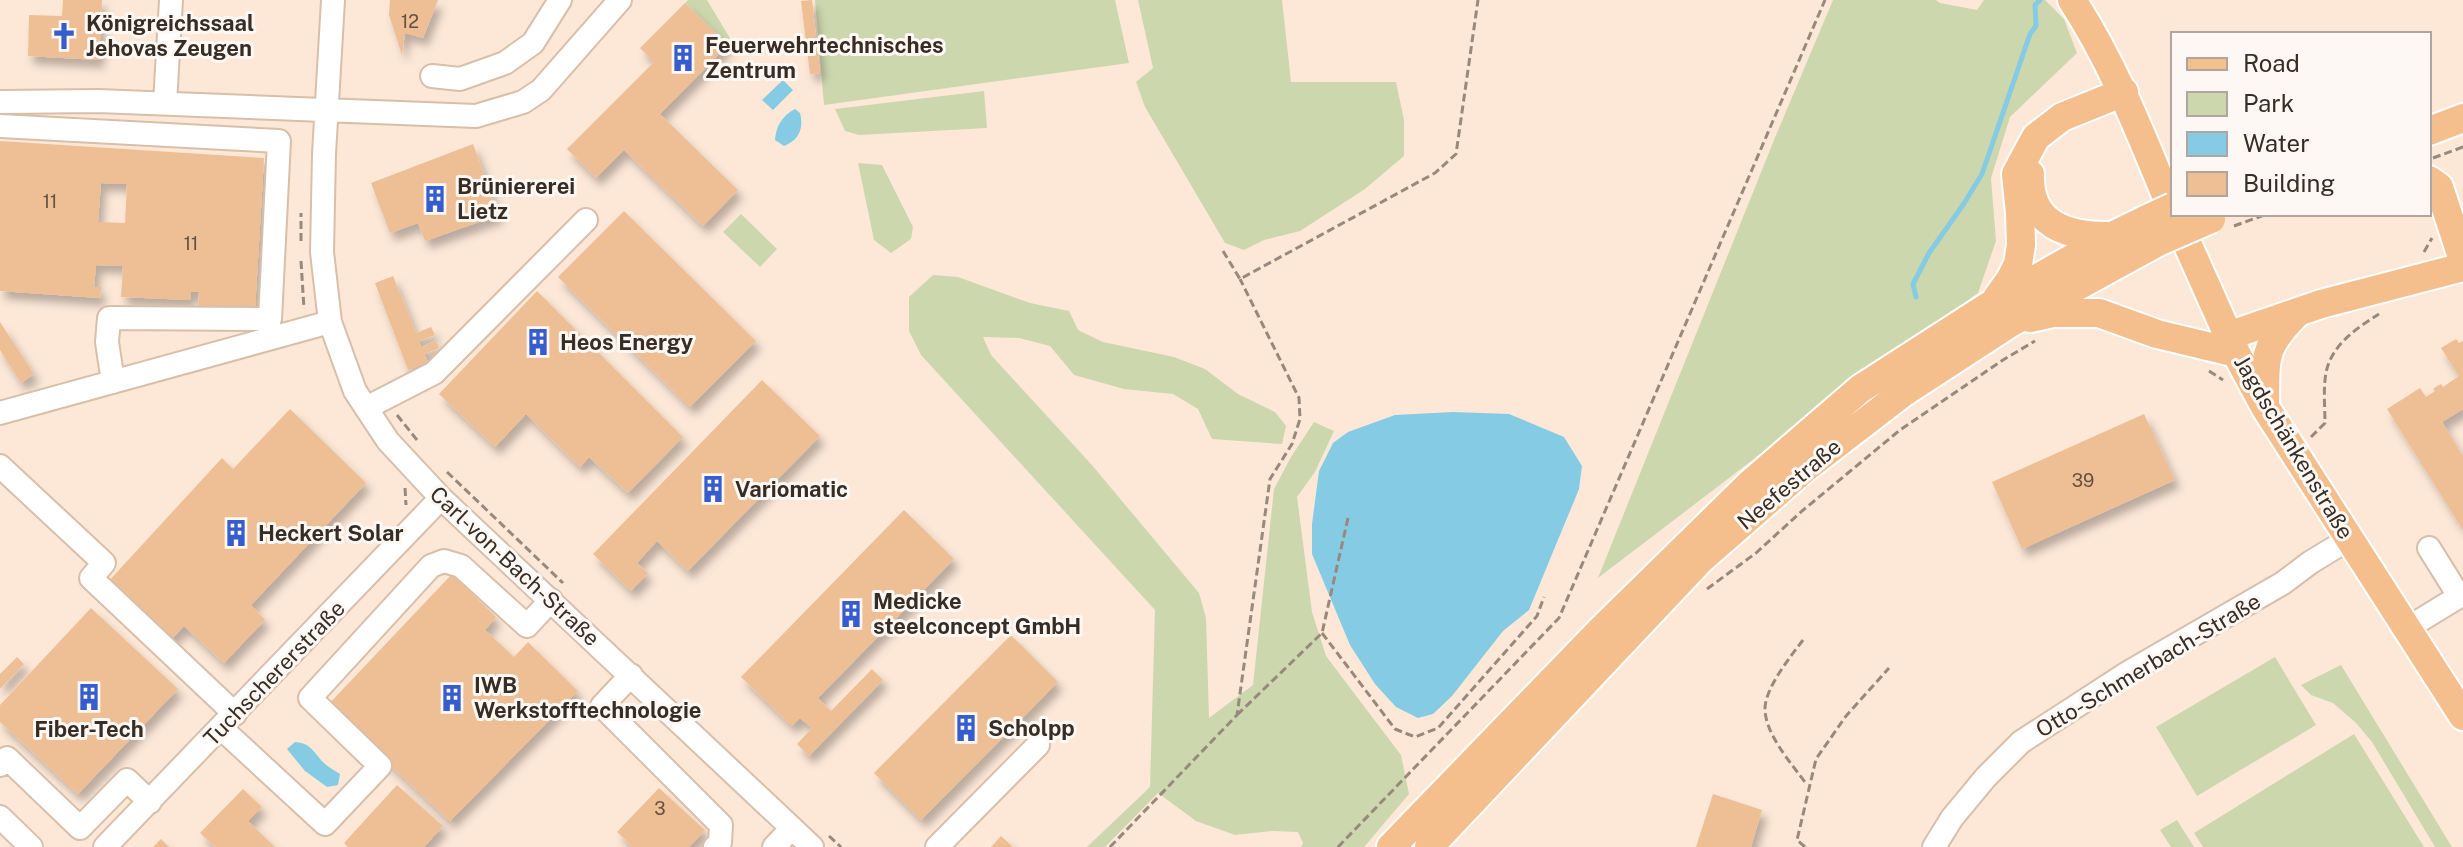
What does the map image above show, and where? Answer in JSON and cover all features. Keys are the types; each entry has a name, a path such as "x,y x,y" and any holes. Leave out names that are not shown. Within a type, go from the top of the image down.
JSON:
{"main road":[{"name":"Jagdschänkenstraße","path":"2072,0 2098,40 2124,92 2165,219 2265,407 2463,716"},
{"path":"2124,92 2062,117 2036,137 2016,174 2021,245 2018,264 2001,313 2099,313 2157,334 2232,344 2298,312 2463,267"},
{"path":"2431,124 2461,128"},
{"path":"2431,131 2461,128"},
{"path":"2036,137 2030,186 2033,200 2044,216 2069,232 2086,236 2112,236"},
{"path":"2431,181 2439,187 2463,260"},
{"name":"Neefestraße","path":"1391,847 1600,631 1751,483 1860,389 2165,219"},
{"name":"Neefestraße","path":"1429,847 1701,559 1804,469 2001,313 2112,236 2165,219 2221,220"},
{"path":"2265,407 2268,350 2273,339 2298,312"}],"street":[{"path":"165,103 171,0"},
{"name":"Carl-von-Bach-Straße","path":"333,0 322,252 330,322 355,391 388,441 441,498 558,593 631,675 792,828 821,842"},
{"path":"432,76 460,79 505,63 533,43 560,0"},
{"path":"0,102 165,103 476,116 523,102 541,90 614,2"},
{"path":"118,133 120,102"},
{"path":"0,126 279,141 270,319 109,318 107,342 113,382"},
{"path":"366,408 434,373 586,220"},
{"path":"0,413 330,322"},
{"path":"0,466 104,563 91,578 325,824 380,766 310,698 431,566 444,561 461,566 527,626 558,593"},
{"name":"Tuchschererstraße","path":"105,847 441,498"},
{"name":"Otto-Schmerbach-Straße","path":"1934,847 1952,818 2021,742 2129,672 2271,590 2349,539"},
{"path":"2406,629 2461,595 2429,548"},
{"path":"631,675 602,706 721,825 720,842 715,847"},
{"path":"937,847 1038,745"},
{"path":"0,765 7,758 80,828 127,780 150,802"},
{"path":"0,817 31,847"},
{"path":"774,847 792,828"}],"path":[{"path":"1240,279 1435,173 1456,154 1478,0"},
{"path":"1338,847 1559,618 1825,0"},
{"path":"2431,157 2461,128"},
{"path":"291,333 288,323 299,318 306,307 302,278 302,210"},
{"path":"2221,220 2252,216"},
{"path":"2414,278 2411,261 2424,252 2433,236"},
{"path":"1223,251 1299,398 1300,419 1292,444 1270,479 1237,715"},
{"path":"2292,448 2314,435 2325,423 2326,372 2338,347 2358,327 2387,310"},
{"path":"1702,592 1756,553 1900,430 2003,360 2045,337"},
{"path":"387,398 420,445"},
{"path":"438,465 558,593"},
{"path":"397,478 406,489 407,502 402,513"},
{"path":"1110,847 1237,715 1322,633 1348,518"},
{"path":"1322,633 1395,729 1415,737 1438,728 1537,616 1544,597"},
{"path":"1803,640 1775,679 1765,709 1774,739 1808,786"},
{"path":"1805,847 1797,840 1816,759 1846,716 1889,668"},
{"path":"821,842 841,847"}],"green space":[{"path":"688,0 707,0 731,40 728,45 685,3"},
{"path":"815,0 1115,0 1129,63 824,105"},
{"path":"1138,0 1282,0 1291,82 1396,82 1404,120 1404,156 1365,189 1300,231 1264,240 1244,250 1225,243 1145,107 1136,82 1153,68"},
{"path":"1833,0 1936,0 1977,10 1984,0 2045,0 2064,19 2077,53 2010,117 1991,178 1996,241 1978,293 1843,391 1598,578 1774,140"},
{"path":"984,91 987,128 859,135 845,131 835,109"},
{"path":"858,163 882,165 913,227 911,239 891,253 874,240"},
{"path":"741,214 777,249 760,267 723,232"},
{"path":"933,275 958,277 1030,303 1069,311 1078,330 1103,342 1174,357 1205,369 1238,394 1275,412 1286,426 1282,444 1212,439 1198,409 1173,394 1124,389 1074,375 1050,346 1019,338 983,337 991,355 1091,464 1199,593 1206,618 1209,718 1253,685 1274,489 1314,422 1334,431 1315,472 1297,497 1312,612 1326,656 1401,755 1409,794 1364,847 1301,847 1303,843 1298,832 1235,835 1196,821 1158,793 1105,847 1087,847 1150,787 1155,610 921,355 909,331 909,297"},
{"path":"2275,657 2316,725 2197,796 2156,727"},
{"path":"2341,665 2452,847 2435,847 2372,742 2356,723 2333,703 2311,695 2301,685"},
{"path":"2354,734 2424,847 2203,847 2194,833"},
{"path":"2177,820 2194,847 2171,847 2160,830"}],"water":[{"path":"783,80 793,90 773,110 762,100"},
{"path":"795,109 800,113 801,129 793,141 784,146 775,140 777,130 783,118"},
{"path":"1453,412 1509,414 1564,437 1582,466 1579,489 1529,610 1503,631 1452,696 1433,714 1418,718 1396,707 1375,684 1350,645 1312,554 1312,524 1319,471 1333,443 1348,432 1395,415"},
{"path":"295,742 308,746 326,765 340,774 338,785 327,787 305,771 287,749"}],"building":[{"name":"Königreichssaal Jehovas Zeugen","path":"63,0 102,0 99,60 28,56 29,15 62,16"},
{"path":"390,0 438,0 423,38 405,33 402,55 389,15"},
{"path":"812,0 820,73 810,74 801,1"},
{"path":"685,3 728,45 660,114 738,190 703,226 624,150 596,178 567,149 654,62 640,48"},
{"path":"0,141 264,158 255,310 198,307 199,292 191,292 190,300 121,297 123,266 96,265 94,287 101,287 100,298 0,291","holes":["101,183 127,184 125,223 98,222"]},
{"name":"Brüniererei Lietz","path":"473,144 499,215 425,241 418,223 390,233 371,183"},
{"path":"624,211 756,341 690,407 558,277"},
{"path":"393,276 416,333 431,327 435,335 419,341 421,347 436,341 439,348 424,354 428,362 408,370 375,283"},
{"name":"Heos Energy","path":"537,291 683,437 628,493 589,457 580,467 526,414 495,447 439,394"},
{"path":"0,322 34,374 21,383 0,350"},
{"path":"2456,339 2459,343 2463,341 2463,409 2442,422 2463,456 2463,530 2387,409 2420,388 2426,397 2437,386 2441,384 2443,387 2459,376 2441,348"},
{"name":"Variomatic","path":"762,380 820,436 688,571 657,541 637,563 648,573 631,591 593,554"},
{"name":"Heckert Solar","path":"290,409 366,483 251,605 265,620 224,663 184,626 168,643 107,583 222,458 233,469"},
{"path":"2144,414 2175,480 2022,549 1992,482"},
{"name":"Medicke steelconcept GmbH","path":"904,510 954,559 818,698 831,711 872,669 883,680 809,756 797,744 812,728 800,718 792,726 741,677"},
{"name":"IWB Werkstofftechnologie","path":"452,574 496,617 485,630 514,657 528,642 578,691 450,821 327,706"},
{"name":"Fiber-Tech","path":"91,608 178,689 78,794 0,722 0,705"},
{"name":"Scholpp","path":"1011,635 1058,682 921,820 874,773"},
{"path":"17,657 24,664 0,689 0,674"},
{"path":"397,785 443,826 424,847 348,847 344,843"},
{"path":"659,788 705,830 689,847 633,847 617,832"},
{"path":"243,789 262,807 248,821 275,847 215,847 200,833"},
{"path":"1713,794 1762,810 1751,847 1696,847"},
{"path":"1001,836 1013,847 991,847"},
{"path":"161,839 169,847 153,847"}],"waterway":[{"path":"1916,297 1913,284 1929,253 1982,174 2030,34 2036,26 2035,5 2040,0"}],"place":[{"name":"Königreichssaal Jehovas Zeugen","path":"64,36"},
{"name":"Feuerwehrtechnisches Zentrum","path":"683,58"},
{"name":"Brüniererei Lietz","path":"435,199"},
{"name":"Heos Energy","path":"538,342"},
{"name":"Variomatic","path":"713,489"},
{"name":"Heckert Solar","path":"236,533"},
{"name":"Medicke steelconcept GmbH","path":"851,614"},
{"name":"Fiber-Tech","path":"89,697"},
{"name":"IWB Werkstofftechnologie","path":"452,698"},
{"name":"Scholpp","path":"966,728"}]}
